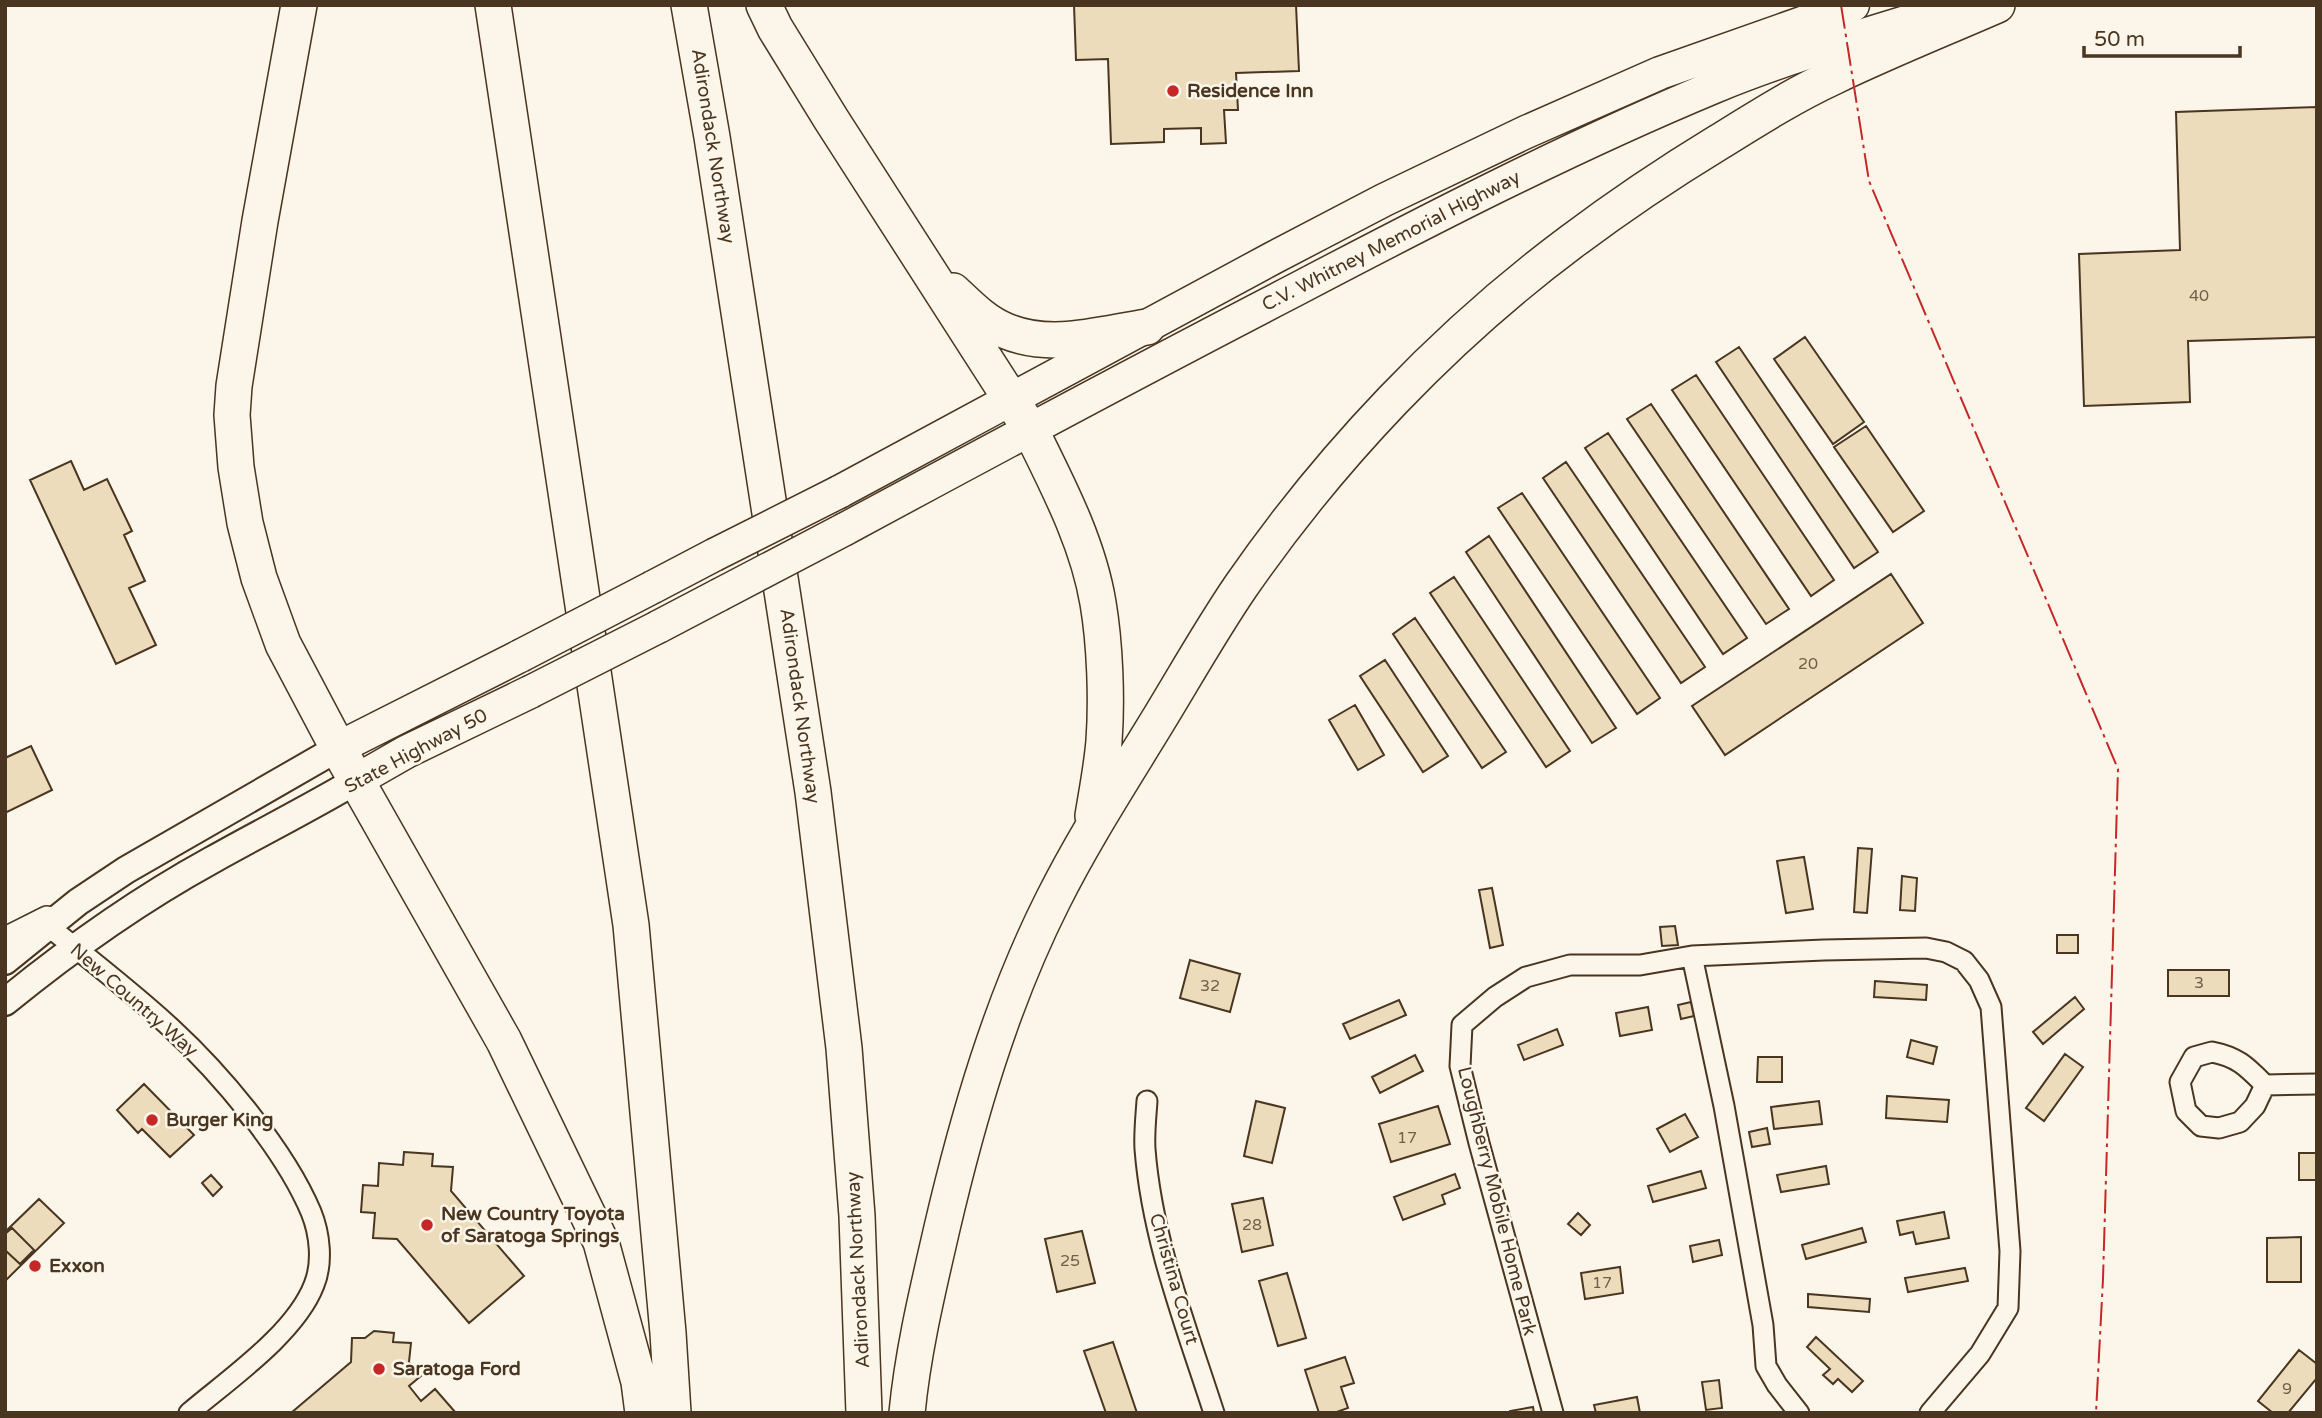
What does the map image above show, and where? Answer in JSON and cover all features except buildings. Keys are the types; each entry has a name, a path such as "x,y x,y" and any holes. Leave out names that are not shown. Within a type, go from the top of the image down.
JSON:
{"highway":[{"path":"299,5 238,354 233,441 245,523 259,579 283,644 338,748 504,1041 601,1242 639,1382 643,1413"},
{"path":"493,5 631,925 673,1413"},
{"name":"Adirondack Northway","path":"689,5 715,151 813,792 844,1048 857,1216 864,1413"},
{"path":"764,5 775,28 923,266 1030,429 1057,483 1085,554 1098,601 1104,648 1104,741 1091,830"},
{"name":"C.V. Whitney Memorial Highway","path":"839,492 1384,200 1526,132 1660,73 1853,5"},
{"name":"C.V. Whitney Memorial Highway","path":"845,529 1428,220 1541,164 1716,86 1813,51 1961,5"},
{"path":"907,1413 918,1338 959,1155 1015,988 1046,915 1091,830 1215,627 1276,539 1337,462 1421,371 1475,321 1568,244 1622,204 1761,116 1831,77 1997,5"},
{"path":"923,266 986,320 1005,331 1036,340 1052,341 1147,327"},
{"name":"State Highway 50","path":"338,748 839,492"},
{"name":"State Highway 50","path":"357,780 406,752 530,692 845,529"}],"main road":[{"name":"State Highway 50","path":"5,961 78,902 172,843 220,818 338,748"},
{"name":"State Highway 50","path":"5,1002 75,947 211,860 357,780"}],"street":[{"path":"5,939 78,902"},
{"name":"New Country Way","path":"48,926 171,1028 224,1084 282,1158 312,1212 319,1237 318,1265 315,1283 302,1310 282,1334 189,1413"},
{"name":"Loughberry Mobile Home Park","path":"1553,1413 1460,1066 1462,1025 1495,997 1526,977 1570,965 1640,965 1692,956 1926,948 1946,952 1964,961 1979,980 1991,1007 2010,1251 2008,1308 1980,1354 1930,1413"},
{"path":"1692,956 1729,1133 1763,1325 1766,1366 1799,1413"},
{"path":"2265,1085 2255,1106 2240,1122 2219,1128 2201,1126 2186,1111 2180,1082 2194,1057 2212,1052 2225,1054 2244,1063 2265,1085 2317,1084"},
{"name":"Christina Court","path":"1147,1101 1145,1146 1150,1192 1163,1253 1214,1413"}],"power":[{"path":"1841,5 1869,181 2118,769 2103,1279 2096,1413"}],"place":[{"name":"Residence Inn","path":"1173,91"},
{"name":"Burger King","path":"152,1120"},
{"name":"New Country Toyota of Saratoga Springs","path":"427,1225"},
{"name":"Exxon","path":"35,1266"},
{"name":"Saratoga Ford","path":"379,1369"}]}
